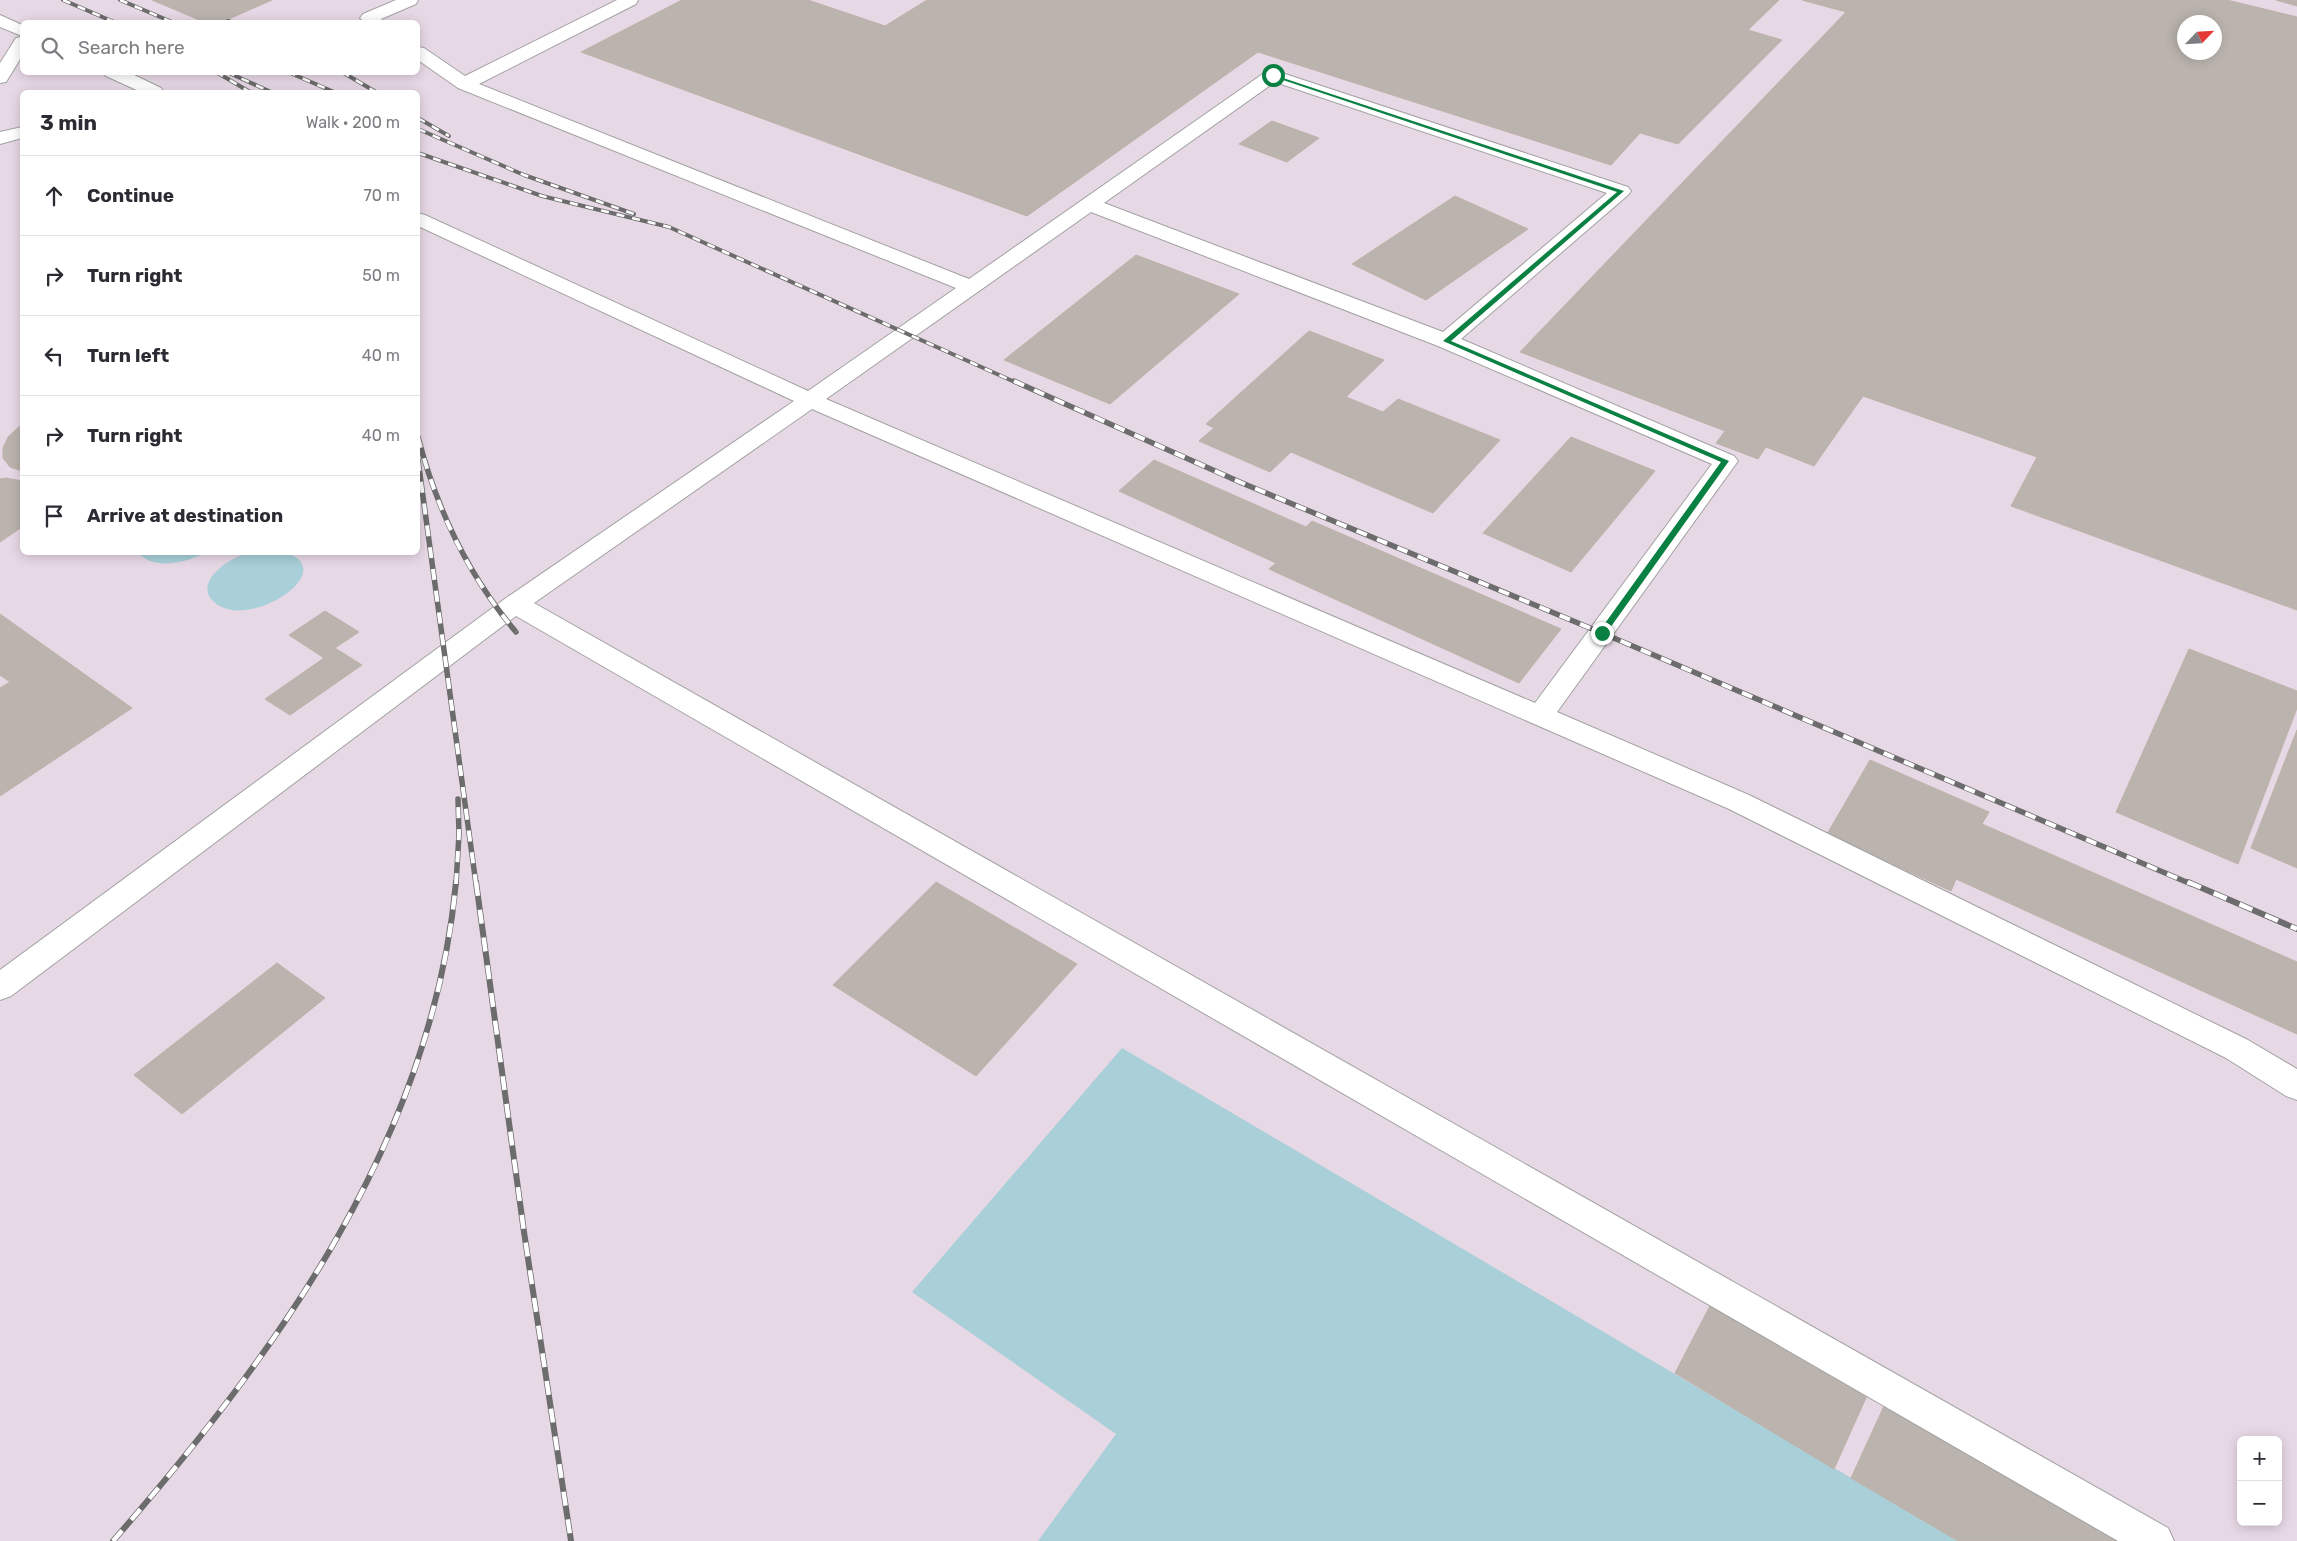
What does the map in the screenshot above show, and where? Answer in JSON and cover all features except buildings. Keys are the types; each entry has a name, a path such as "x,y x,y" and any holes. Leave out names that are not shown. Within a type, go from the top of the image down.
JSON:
{"lane":[{"path":"372,20 369,18 410,0"},
{"path":"464,84 630,0"},
{"path":"0,20 20,30"},
{"path":"0,78 20,45"},
{"path":"420,53 464,84 971,287"},
{"path":"118,75 151,90"},
{"path":"0,987 515,604 810,400 1273,75 1621,191 1446,341"},
{"path":"0,138 20,133"},
{"path":"1089,204 1446,341 1726,461 1540,716"},
{"path":"420,220 810,400 1739,802 2237,1048 2297,1086"},
{"path":"515,604 2155,1541"}],"shaded area":[{"path":"0,0 2297,0 2297,1541 0,1541"}],"water":[{"path":"141,555 200,555 171,563 153,562"},
{"path":"291,555 301,563 303,573 297,584 285,595 269,603 252,609 235,610 220,606 211,598 208,590 209,582 221,567 239,556"},
{"path":"1122,1048 1958,1541 1038,1541 1116,1434 912,1292"}],"railway":[{"path":"63,0 109,20"},
{"path":"120,0 167,20"},
{"path":"221,75 247,90"},
{"path":"234,75 267,90"},
{"path":"295,75 329,90"},
{"path":"347,75 373,90"},
{"path":"420,119 449,136"},
{"path":"420,130 524,175 634,214"},
{"path":"420,154 542,196 669,227 1017,383"},
{"path":"1014,381 1242,483 1602,633 2191,884"},
{"path":"420,444 434,490 468,564 498,610 516,632"},
{"path":"420,475 476,884"},
{"path":"456,884 459,834 458,799"},
{"path":"113,1541 174,1469 232,1395 287,1318 337,1238 380,1154 415,1067 441,977 456,882"},
{"path":"476,882 524,1232 571,1541"},
{"path":"2188,882 2297,929"}],"route":[{"path":"1273,75 1621,191 1446,341 1726,461 1602,633"}]}
